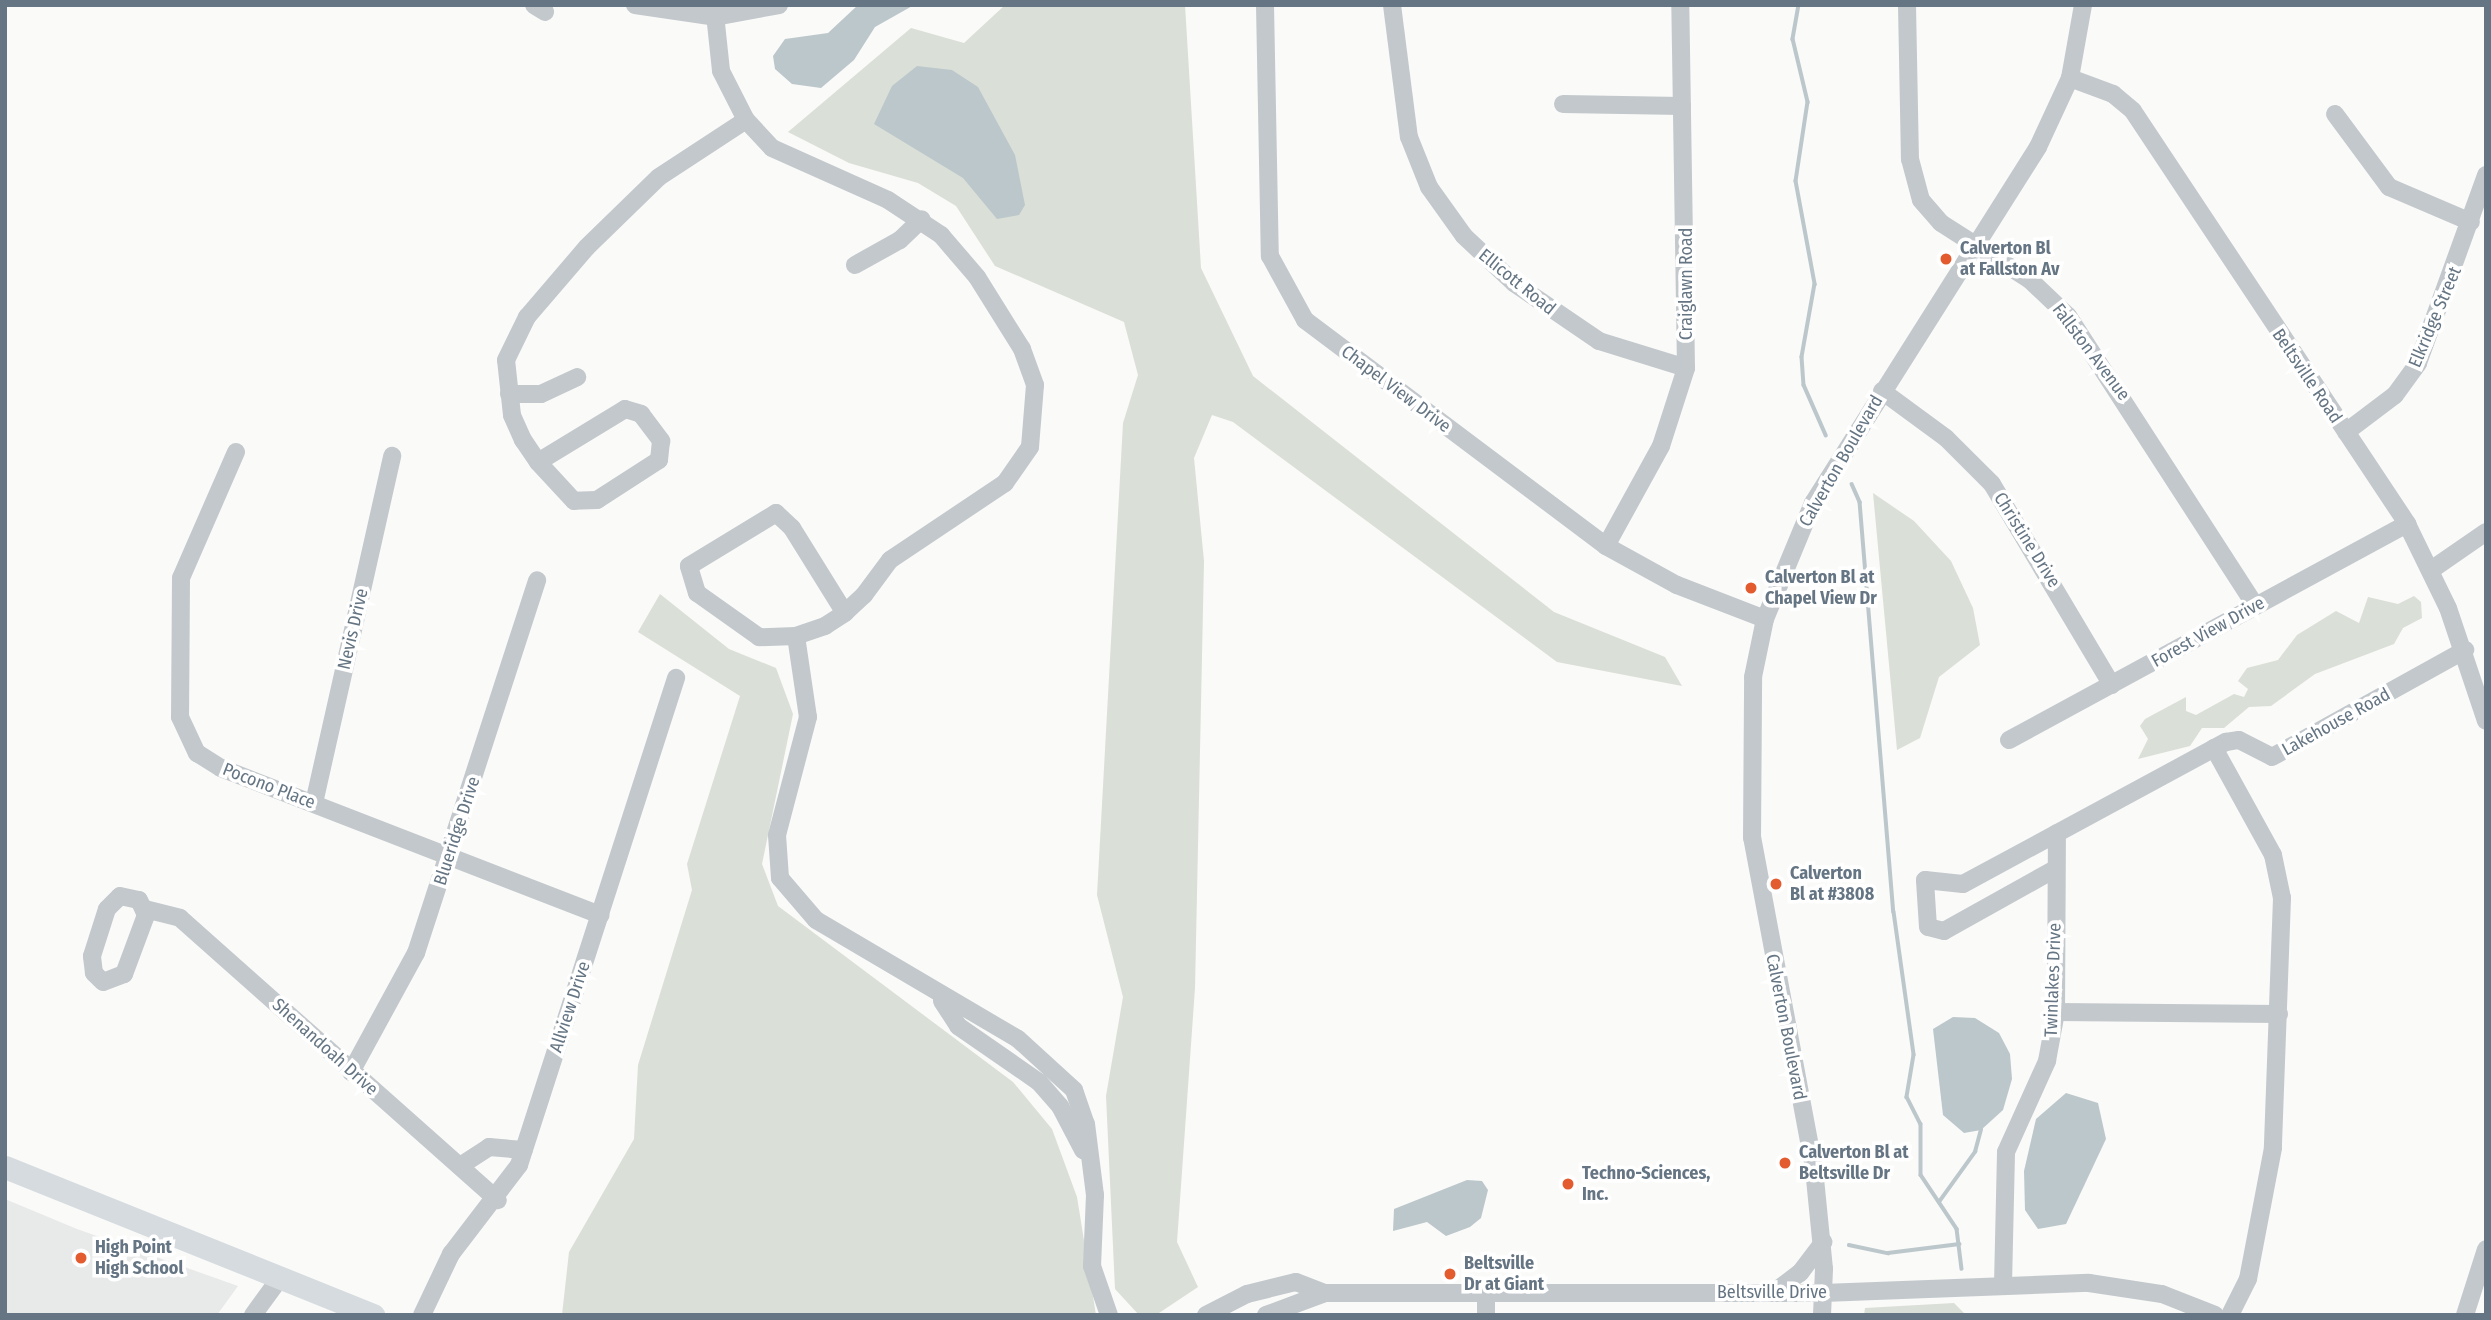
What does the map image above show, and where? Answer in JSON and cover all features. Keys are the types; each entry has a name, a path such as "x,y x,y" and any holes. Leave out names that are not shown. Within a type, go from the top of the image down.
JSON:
{"main road":[{"path":"5,1167 373,1315"}],"street":[{"path":"635,5 715,11 779,5"},
{"name":"Chapel View Drive","path":"1265,5 1270,256 1288,296 1305,320 1606,546 1677,585 1765,620"},
{"name":"Ellicott Road","path":"1392,5 1409,137 1429,187 1464,236 1514,283 1599,341 1686,368"},
{"name":"Craiglawn Road","path":"1606,546 1661,446 1686,368 1680,5"},
{"name":"Fallston Avenue","path":"1907,5 1915,188 1931,213 1976,246 2030,280 2068,316 2255,605"},
{"name":"Calverton Boulevard","path":"1823,1293 1823,1242 1752,838 1750,708 1765,620 1813,503 2038,147 2070,78 2083,5"},
{"path":"715,11 721,71 746,120 798,163 922,219 977,277 1022,349 1035,385 1036,423 1030,447 1006,483 890,560 845,613 796,636 759,637 697,593 688,576 695,557 776,513 786,519 845,613"},
{"name":"Beltsville Road","path":"2070,78 2113,94 2133,111 2407,524 2431,570 2465,650 2486,721"},
{"path":"1563,104 1682,106"},
{"path":"2335,114 2389,187 2471,222"},
{"path":"538,463 625,408 641,414 661,441 659,460 646,471 584,503 538,463 512,415 506,360 527,317 547,293 659,177 746,120"},
{"name":"Elkridge Street","path":"2346,432 2395,395 2418,363 2486,175"},
{"path":"855,265 900,240 922,219"},
{"path":"509,394 541,394 577,377"},
{"name":"Christine Drive","path":"1882,391 1946,438 1992,484 2112,685"},
{"name":"Pocono Place","path":"236,452 181,578 182,729 203,759 600,915"},
{"name":"Nevis Drive","path":"314,803 392,456"},
{"name":"Forest View Drive","path":"2009,740 2407,524"},
{"path":"2431,570 2486,532"},
{"name":"Blueridge Drive","path":"351,1072 405,979 450,858 537,580"},
{"path":"796,636 808,717 777,835 780,878 816,920 968,1013 1078,1101 1093,1177 1092,1266 1108,1315"},
{"name":"Lakehouse Road","path":"2056,869 1944,931 1928,927 1925,880 1963,884 2214,748 2239,740 2272,757 2465,650"},
{"name":"Allview Drive","path":"422,1315 463,1234 498,1200 524,1150 676,678"},
{"path":"2214,748 2278,870 2279,1014 2276,1119 2265,1198 2248,1279 2230,1315"},
{"name":"Twinlakes Drive","path":"2003,1285 2006,1152 2047,1061 2056,1012 2057,833"},
{"name":"Shenandoah Drive","path":"145,909 124,974 103,982 91,962 107,909 120,896 132,897 145,909 180,918 498,1200"},
{"path":"940,998 958,1026 1047,1074 1076,1132 1093,1177"},
{"path":"2056,1012 2279,1014"},
{"path":"460,1166 489,1147 524,1150"},
{"path":"1773,1293 1800,1273 1823,1242"},
{"path":"2465,1315 2486,1249"},
{"path":"253,1315 280,1278"},
{"name":"Beltsville Drive","path":"1206,1315 1247,1294 1296,1282 1325,1293"},
{"name":"Beltsville Drive","path":"1266,1315 1325,1293 1823,1293 2003,1285 2114,1284 2215,1315"},
{"path":"1486,1293 1486,1315"},
{"path":"1822,1315 1823,1293"},
{"path":"1823,1293 1829,1315"}],"shaded area":[{"path":"858,5 914,5 875,27 854,60 821,88 792,84 775,69 773,56 785,39 828,33"},
{"path":"1005,5 1185,5 1201,268 1253,376 1554,612 1665,657 1682,686 1557,662 1233,422 1212,415 1194,458 1204,561 1195,988 1177,1242 1198,1287 1156,1315 1139,1315 1115,1289 1106,1096 1123,997 1097,895 1123,423 1138,375 1124,322 995,266 956,206 918,183 849,163 788,132 911,28 964,43"},
{"path":"917,66 952,70 978,87 1015,155 1025,205 1019,215 997,219 963,178 874,124 892,86"},
{"path":"1873,493 1914,521 1951,561 1973,608 1980,645 1939,677 1920,738 1897,750"},
{"path":"660,594 729,649 776,668 793,714 762,864 778,906 1013,1082 1052,1129 1077,1197 1096,1315 562,1315 569,1252 634,1139 638,1065 692,890 687,864 740,696 638,632"},
{"path":"2414,596 2421,602 2422,618 2403,628 2394,644 2315,674 2271,706 2249,707 2224,728 2202,728 2190,746 2138,759 2148,739 2140,726 2145,719 2186,697 2186,711 2196,715 2234,694 2244,697 2248,689 2238,681 2247,668 2278,660 2297,635 2336,611 2359,623 2368,597 2398,604"},
{"path":"1953,1017 1975,1018 1999,1033 2010,1054 2012,1079 2003,1110 1981,1130 1964,1133 1943,1115 1933,1029"},
{"path":"2066,1093 2098,1103 2106,1139 2066,1224 2038,1229 2025,1210 2024,1171 2036,1119"},
{"path":"1467,1180 1482,1181 1488,1190 1481,1218 1470,1227 1446,1236 1427,1222 1393,1231 1394,1209"},
{"name":"High Point High School","path":"5,1199 77,1229 238,1286 217,1315 5,1315"},
{"path":"1954,1303 1966,1315 1864,1315 1865,1308"}],"waterway":[{"path":"1799,5 1793,39 1808,102 1796,181 1815,284 1802,357 1804,385 1826,435"},
{"path":"1852,484 1860,502 1894,912 1914,1055 1907,1097 1921,1124 1921,1175 1957,1229 1962,1269"},
{"path":"1939,1202 1975,1152 1981,1130"},
{"path":"1849,1245 1888,1253 1959,1244"}],"place":[{"name":"Calverton Bl at Fallston Av","path":"1946,259"},
{"name":"Calverton Bl at Chapel View Dr","path":"1751,588"},
{"name":"Calverton Bl at #3808","path":"1776,884"},
{"name":"Calverton Bl at Beltsville Dr","path":"1785,1163"},
{"name":"Techno-Sciences, Inc.","path":"1568,1184"},
{"name":"High Point High School","path":"81,1258"},
{"name":"Beltsville Dr at Giant","path":"1450,1274"}]}
